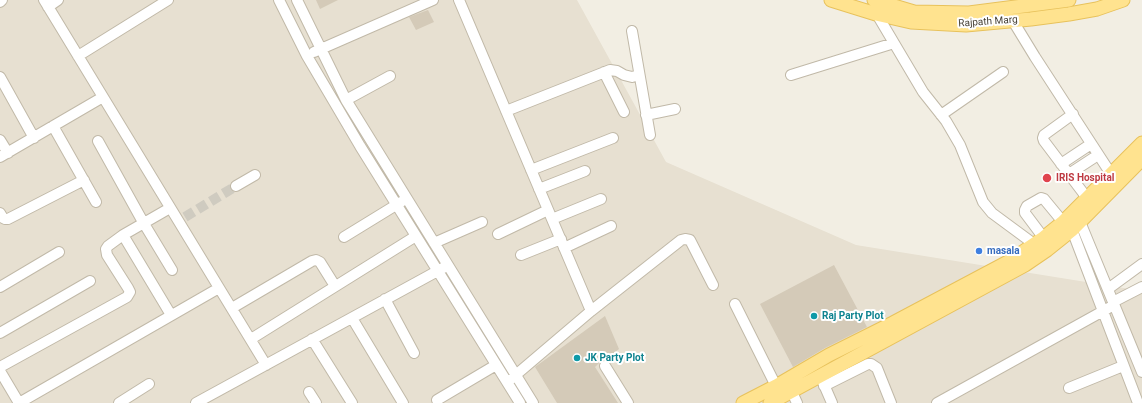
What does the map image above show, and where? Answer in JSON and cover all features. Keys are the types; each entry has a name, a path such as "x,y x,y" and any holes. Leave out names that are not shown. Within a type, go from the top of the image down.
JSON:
{"main road":[{"name":"Rajpath Marg","path":"831,0 876,14 911,22 966,25 1069,14 1090,10 1123,0"},
{"name":"Rajpath Marg","path":"875,0 914,12 969,13 1069,0"},
{"path":"770,403 794,397 1025,265 1048,250 1087,198 1142,144"},
{"path":"743,403 776,386 829,355 1008,262 1038,241 1071,221 1142,159"}],"street":[{"path":"58,0 46,3 170,208 182,219 219,288 266,365"},
{"path":"78,56 168,0"},
{"path":"279,0 307,56 360,146 520,403"},
{"path":"296,0 346,100 532,403"},
{"path":"459,0 591,311"},
{"path":"870,0 876,14 923,92 960,145 977,190 986,207 992,213 1038,241"},
{"path":"307,56 430,1"},
{"path":"1013,21 1111,174"},
{"path":"632,31 650,135"},
{"path":"791,75 894,43"},
{"path":"506,111 610,70 632,77 640,75"},
{"path":"604,72 624,112"},
{"path":"940,115 1003,72"},
{"path":"346,100 390,76"},
{"path":"0,77 34,138"},
{"path":"0,140 4,155 103,97"},
{"path":"646,115 675,109"},
{"path":"1073,114 1044,135 1043,138 1087,198"},
{"path":"53,126 96,202"},
{"path":"531,170 612,138"},
{"path":"98,141 143,222 172,270"},
{"path":"1061,164 1091,144"},
{"path":"1069,174 1098,155"},
{"path":"539,189 584,171"},
{"path":"236,186 255,175"},
{"path":"0,213 3,218 8,219 84,180"},
{"path":"1038,241 1025,210 1027,206 1041,198 1071,221 1108,289 1142,372"},
{"path":"344,237 406,199"},
{"path":"498,234 550,215 601,199"},
{"path":"170,208 143,222 123,235 106,249 107,254 130,292 127,296 1,372 19,403 219,288"},
{"path":"1071,221 1102,312 1138,403"},
{"path":"434,243 482,222"},
{"path":"521,255 611,226"},
{"path":"123,235 171,315"},
{"path":"251,339 416,236"},
{"path":"507,383 591,311 681,240 690,240 712,285"},
{"path":"0,287 59,252"},
{"path":"232,308 316,260 320,262 335,286"},
{"path":"1108,289 1142,264"},
{"path":"196,403 447,266"},
{"path":"0,333 90,281"},
{"path":"937,403 1102,312 1142,287"},
{"path":"385,299 414,353"},
{"path":"735,304 776,386"},
{"path":"352,318 403,403"},
{"path":"312,339 352,403"},
{"path":"832,403 822,381 868,364 871,364 877,368 891,403"},
{"path":"437,400 496,365"},
{"path":"605,366 628,403"},
{"path":"1069,388 1123,366"},
{"path":"119,403 150,384"},
{"path":"309,392 316,403"}],"shaded area":[{"path":"0,0 577,0 666,162 856,245 1142,291 1142,403 0,403"}],"building":[{"path":"316,0 338,0 320,9"},
{"path":"428,10 434,22 416,30 409,17"},
{"name":"Raj Party Plot","path":"834,265 867,327 825,348 793,367 760,304"},
{"name":"JK Party Plot","path":"605,316 619,349 595,367 618,403 557,403 535,367"}],"tunnel":[{"path":"185,217 236,186"}],"place":[{"name":"IRIS Hospital","path":"1047,178"},
{"name":"masala","path":"979,251"},
{"name":"Raj Party Plot","path":"814,316"},
{"name":"JK Party Plot","path":"577,358"}]}
